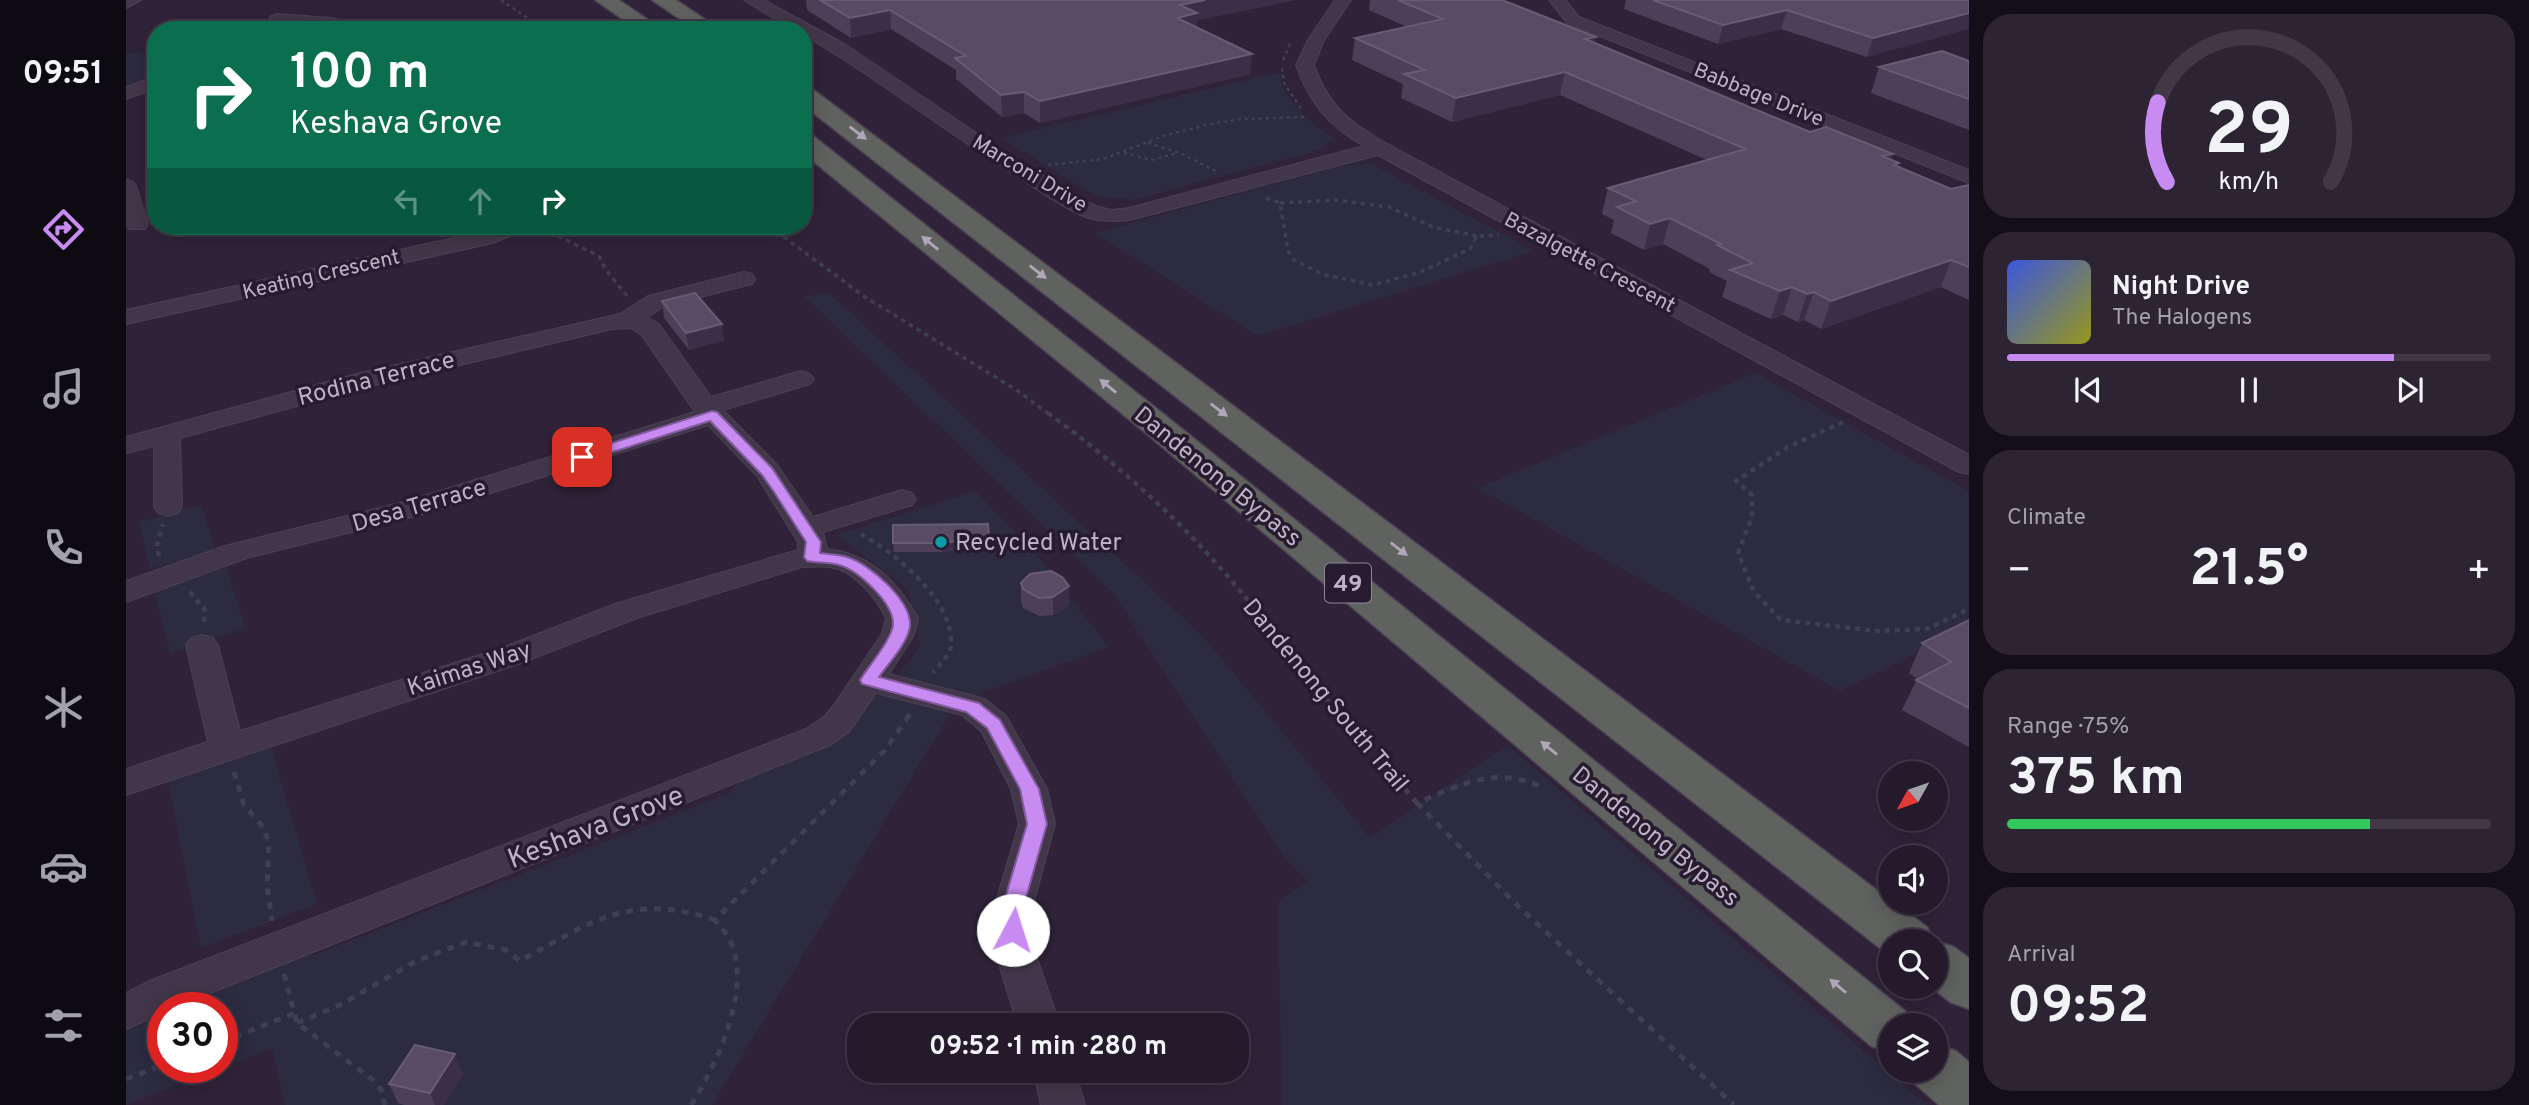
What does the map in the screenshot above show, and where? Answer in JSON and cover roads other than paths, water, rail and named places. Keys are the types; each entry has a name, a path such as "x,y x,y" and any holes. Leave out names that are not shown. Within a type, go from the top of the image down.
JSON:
{"highway":[{"path":"606,0 639,21"},
{"path":"662,0 696,21"},
{"name":"Dandenong Bypass","path":"812,100 1892,929"},
{"name":"Dandenong Bypass","path":"812,147 1149,419 1878,1041"},
{"path":"1948,971 1969,987"},
{"path":"1935,1083 1969,1096"}],"street":[{"path":"126,3 133,0"},
{"name":"Marconi Drive","path":"752,0 789,21"},
{"name":"Bazalgette Crescent","path":"1343,0 1316,40 1305,65 1313,91 1341,125 1969,466"},
{"name":"Babbage Drive","path":"1557,0 1573,20 1969,177"},
{"path":"272,21 299,7"},
{"name":"Marconi Drive","path":"812,34 839,49 990,151 1092,212 1112,216 1130,214 1380,148"},
{"path":"126,94 147,85"},
{"path":"126,186 137,224"},
{"name":"Keating Crescent","path":"126,317 495,235"},
{"name":"Rodina Terrace","path":"126,445 383,376 633,315 656,301 744,279"},
{"path":"633,315 650,329 708,411 767,471 809,542 843,516 902,499"},
{"name":"Desa Terrace","path":"126,592 236,552 414,508 801,379"},
{"path":"167,435 168,507"},
{"name":"Keshava Grove","path":"126,1012 166,992 805,744 837,724 901,630 899,612 862,569 809,542"},
{"name":"Kaimas Way","path":"126,782 510,656 646,604 788,561 809,542"},
{"path":"202,645 227,748"},
{"path":"868,680 972,707 994,724 1029,789 1037,824 1013,905 1013,930 1016,955 1035,1013"},
{"path":"1057,1083 1063,1105"}],"place":[{"name":"Recycled Water","path":"941,542"}]}
